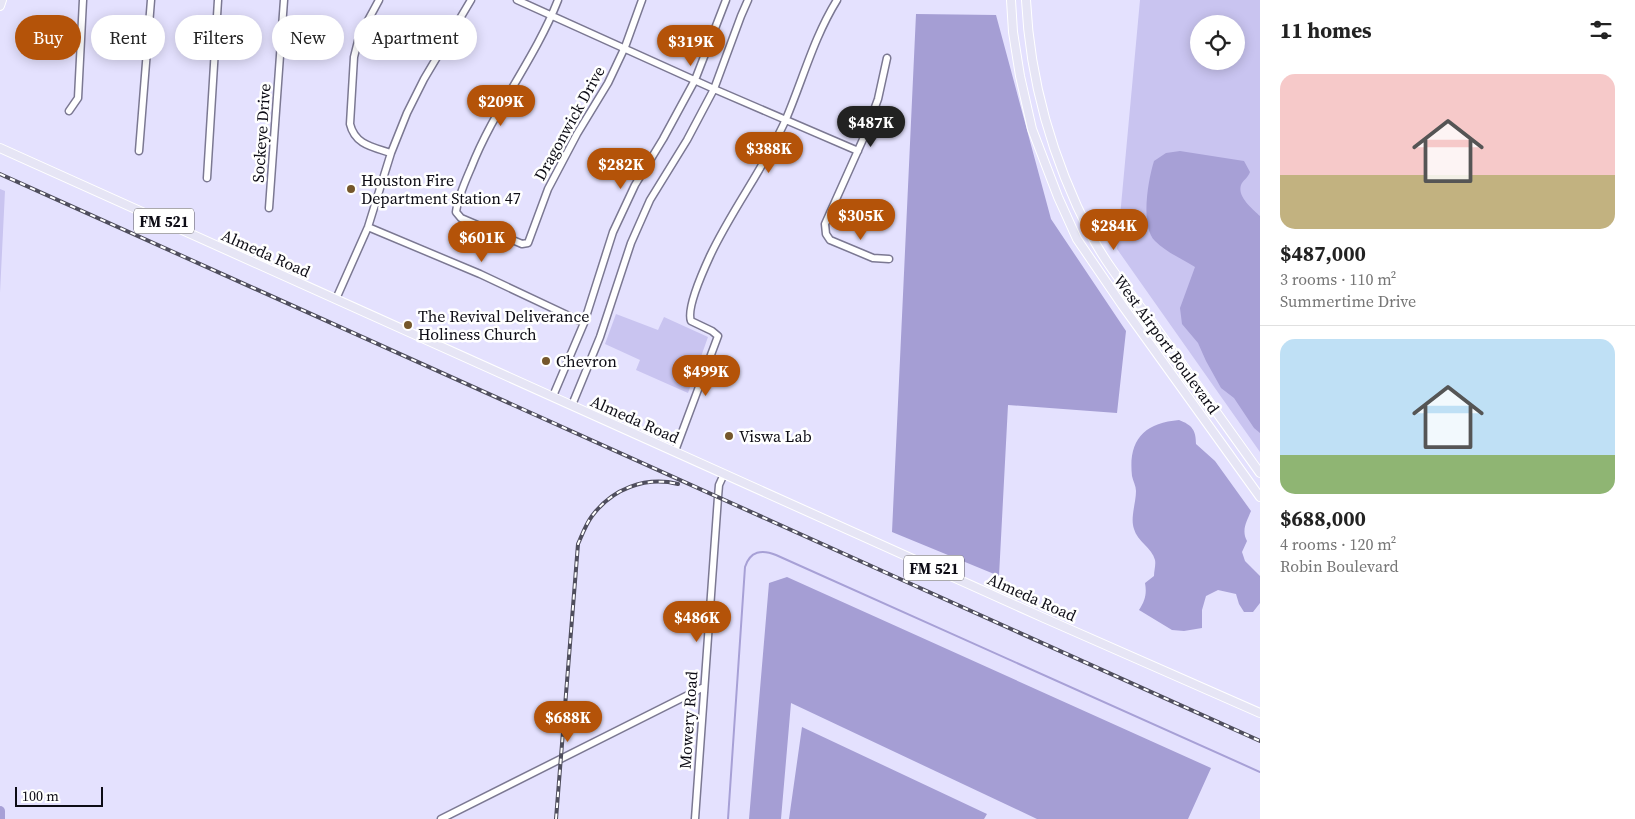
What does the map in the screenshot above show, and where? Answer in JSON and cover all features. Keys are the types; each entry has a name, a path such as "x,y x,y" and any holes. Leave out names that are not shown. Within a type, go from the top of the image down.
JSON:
{"main road":[{"path":"0,6 2,0"},
{"name":"West Airport Boulevard","path":"1011,0 1013,32 1020,76 1032,129 1058,197 1078,239 1122,305 1260,497"},
{"name":"West Airport Boulevard","path":"1026,0 1027,29 1034,73 1047,126 1071,191 1092,236 1134,298 1260,473"},
{"path":"1020,76 1034,73"},
{"name":"Almeda Road","path":"0,148 1260,713"},
{"path":"1058,197 1071,191"},
{"path":"1122,305 1134,298"},
{"path":"1188,397 1200,389"}],"street":[{"path":"69,111 78,98 84,0"},
{"path":"140,151 151,0"},
{"path":"207,178 218,0"},
{"name":"Sockeye Drive","path":"269,208 284,0"},
{"path":"379,0 359,37 354,57 350,124 352,134 360,141 391,153"},
{"path":"336,299 368,227 391,153 406,114 471,0"},
{"path":"517,0 625,47 714,89 858,151"},
{"path":"552,15 558,0"},
{"name":"Dragonwick Drive","path":"552,15 528,62 485,134 465,182 456,212 461,218 522,244 528,243 560,163 608,83 625,47 642,0"},
{"path":"553,396 584,323 607,250 627,200 695,80 726,0"},
{"path":"572,405 600,337 631,243 650,200 687,140 714,89 748,0"},
{"path":"675,451 718,336 691,321 690,312 706,264 722,231 767,156 786,120 812,48 837,0"},
{"path":"887,58 878,99 858,151 825,224 826,234 830,240 873,258 889,260"},
{"path":"368,227 480,274 584,323"},
{"name":"Mowery Road","path":"695,819 719,485 724,474"},
{"path":"441,819 704,687"}],"shaded area":[{"path":"1140,0 1260,0 1260,452 1117,249"},
{"path":"916,14 996,15 1051,219 1126,331 1117,413 1008,405 999,576 892,532"},
{"path":"1180,151 1244,161 1250,172 1240,189 1243,198 1260,216 1260,433 1254,428 1234,398 1221,388 1198,343 1182,324 1180,308 1195,267 1159,245 1150,234 1147,202 1154,161 1166,153"},
{"path":"0,189 5,191 0,293"},
{"path":"616,314 658,330 664,317 708,337 688,393 636,370 640,360 605,344"},
{"path":"1179,420 1192,429 1196,444 1215,461 1251,511 1245,529 1247,541 1242,552 1245,561 1260,576 1260,603 1253,612 1244,612 1236,594 1218,590 1206,596 1202,610 1202,628 1184,631 1172,630 1139,610 1145,597 1145,583 1154,576 1155,562 1151,552 1138,537 1133,525 1136,487 1132,476 1131,463 1136,443 1141,436 1156,425"},
{"path":"787,577 1211,768 1188,819 1037,819 791,703 781,819 749,819 769,583"},
{"path":"802,727 987,814 984,819 789,819"}],"waterway":[{"path":"728,819 745,567 753,555 761,552 776,555 1260,772"},
{"path":"0,811 0,819"}],"railway":[{"path":"0,174 1260,741"},
{"path":"556,819 578,544 592,516 609,498 642,483 666,482 678,484"}],"place":[{"name":"Houston Fire Department Station 47","path":"351,189"},
{"name":"The Revival Deliverance Holiness Church","path":"408,325"},
{"name":"Chevron","path":"546,361"},
{"name":"Viswa Lab","path":"729,436"}]}
